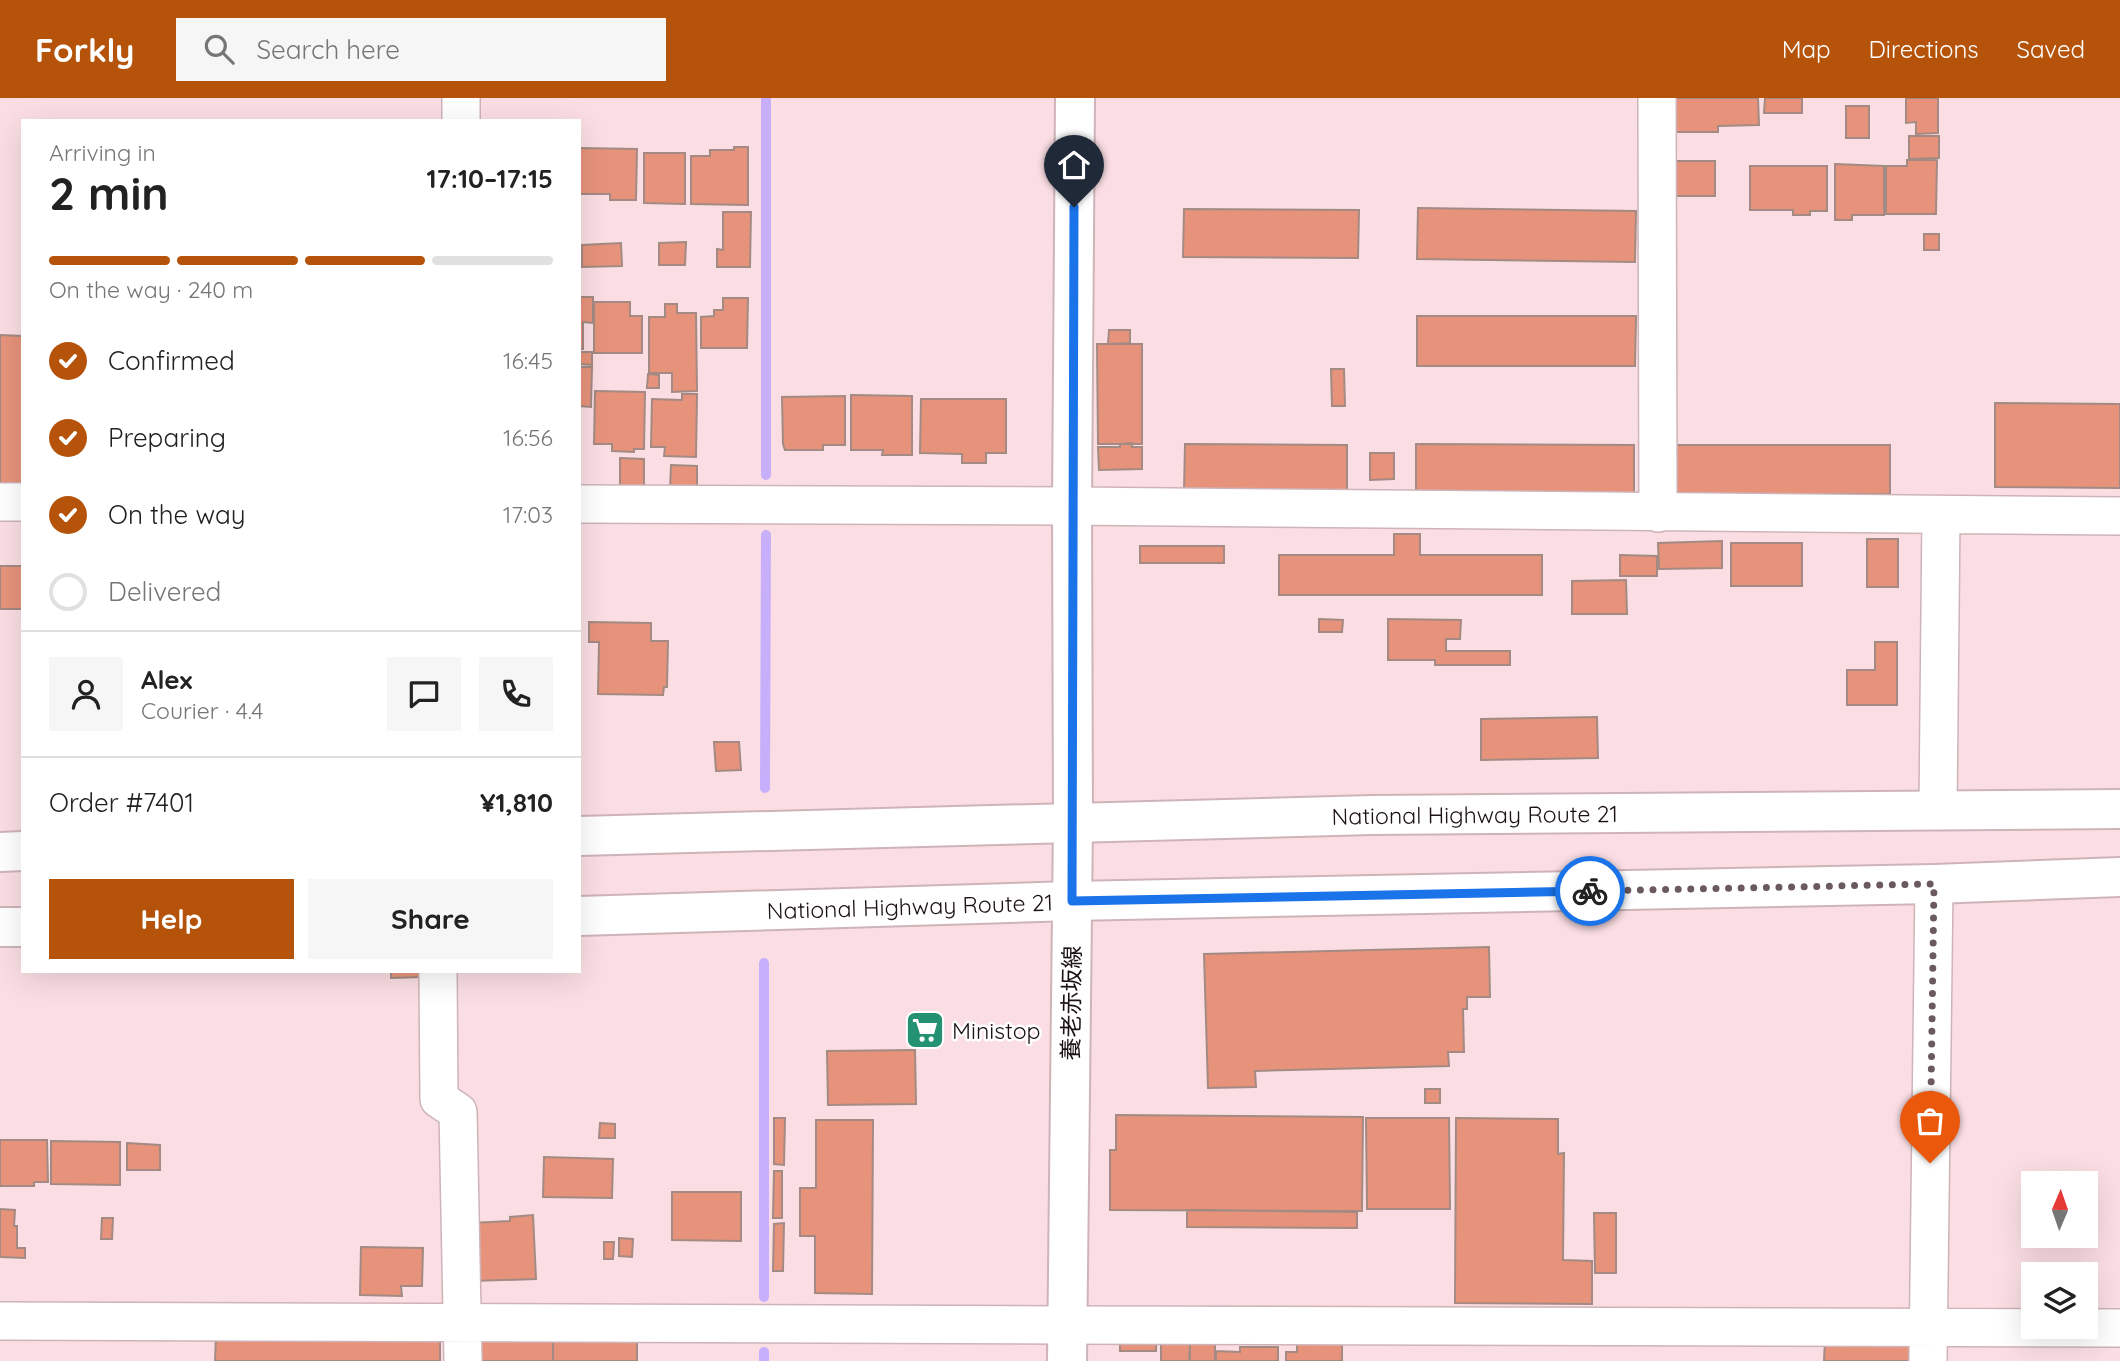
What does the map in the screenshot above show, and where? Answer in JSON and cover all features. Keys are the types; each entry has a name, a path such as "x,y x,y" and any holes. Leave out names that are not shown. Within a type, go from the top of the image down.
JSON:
{"main road":[{"name":"養老赤坂線","path":"1066,1361 1073,823 1075,98"},
{"name":"National Highway Route 21","path":"581,836 1372,815 2120,809"},
{"path":"0,852 21,851"},
{"name":"National Highway Route 21","path":"581,916 1072,901 1934,884 2120,877"},
{"path":"0,927 21,927"}],"street":[{"path":"461,98 461,119"},
{"path":"1657,98 1658,513"},
{"path":"0,502 21,502"},
{"path":"581,504 2120,516"},
{"path":"1938,810 1941,515"},
{"path":"1928,1344 1934,884"},
{"path":"438,973 439,1099 458,1112"},
{"path":"457,973 463,1343"},
{"path":"0,1321 463,1343 1066,1323 1928,1344 2120,1328"}],"building":[{"path":"1673,98 1758,98 1759,125 1718,126 1718,132 1674,132"},
{"path":"1765,98 1802,98 1802,113 1764,113"},
{"path":"1906,98 1938,98 1938,133 1916,134 1916,122 1906,123"},
{"path":"1846,106 1869,106 1869,138 1846,138"},
{"path":"1909,136 1939,136 1939,158 1909,159"},
{"path":"734,147 748,147 748,205 691,204 691,156 710,156 710,150 734,150"},
{"path":"581,148 637,149 636,200 610,200 610,194 581,194"},
{"path":"644,153 685,153 685,204 644,203"},
{"path":"1907,160 1937,160 1936,214 1886,214 1886,166 1907,166"},
{"path":"1666,161 1715,161 1715,196 1666,196"},
{"path":"1835,164 1884,166 1884,215 1852,215 1852,220 1835,220"},
{"path":"1750,166 1827,166 1827,211 1793,215 1793,210 1750,210"},
{"path":"1418,208 1636,211 1635,262 1417,259"},
{"path":"1184,209 1359,210 1358,258 1183,257"},
{"path":"723,212 751,212 750,267 717,267 717,249 723,250"},
{"path":"1924,234 1939,234 1939,250 1924,250"},
{"path":"686,242 685,265 659,265 659,243"},
{"path":"621,243 622,266 582,267 582,245"},
{"path":"581,297 593,297 593,323 583,322 583,349"},
{"path":"723,298 748,298 747,348 701,348 701,317 714,316 714,310 723,310"},
{"path":"594,302 630,302 630,316 642,316 642,353 594,353"},
{"path":"665,304 677,304 677,313 696,313 697,391 672,392 672,373 649,373 649,317 665,317"},
{"path":"1417,316 1636,316 1635,366 1417,366"},
{"path":"1109,330 1130,330 1130,343 1108,344"},
{"path":"0,335 21,336 21,488 0,488"},
{"path":"1097,344 1142,344 1142,444 1098,444"},
{"path":"581,352 592,352 592,365 581,364"},
{"path":"581,367 592,367 591,407 581,406"},
{"path":"1331,369 1344,369 1345,406 1332,406"},
{"path":"648,374 659,375 659,388 647,388"},
{"path":"595,391 645,392 644,449 634,449 634,452 612,451 612,444 594,444"},
{"path":"682,394 697,394 696,457 664,456 665,447 651,447 652,399 682,400"},
{"path":"851,395 912,396 912,455 882,455 883,450 851,450"},
{"path":"845,396 845,445 823,445 823,450 785,450 782,397"},
{"path":"921,399 1006,399 1006,453 986,453 986,463 962,463 962,454 920,453"},
{"path":"1995,403 2120,404 2120,488 1995,487"},
{"path":"1132,443 1132,447 1142,447 1142,469 1099,470 1098,447 1120,447 1120,444"},
{"path":"1185,444 1347,445 1347,492 1184,491"},
{"path":"1416,444 1634,445 1634,493 1416,493"},
{"path":"1671,445 1890,445 1890,494 1671,494"},
{"path":"1370,453 1394,453 1394,479 1370,480"},
{"path":"620,458 644,459 644,488 620,488"},
{"path":"671,465 697,466 697,491 670,490"},
{"path":"1394,534 1420,534 1420,555 1542,555 1542,595 1279,595 1279,555 1394,555"},
{"path":"1867,539 1898,539 1898,587 1867,587"},
{"path":"1722,541 1722,568 1659,569 1658,543"},
{"path":"1731,543 1802,543 1802,586 1731,586"},
{"path":"1140,546 1224,546 1224,563 1140,563"},
{"path":"1620,555 1657,556 1657,576 1620,576"},
{"path":"0,566 21,566 21,609 0,609"},
{"path":"1626,580 1627,614 1572,614 1572,581"},
{"path":"1319,619 1343,620 1342,632 1319,632"},
{"path":"1388,619 1461,620 1460,639 1446,639 1446,651 1510,651 1510,665 1435,665 1435,660 1388,660"},
{"path":"589,622 651,623 651,641 668,641 667,687 664,687 663,695 598,694 599,642 589,642"},
{"path":"1875,642 1897,642 1897,705 1847,705 1847,670 1875,670"},
{"path":"1597,717 1598,758 1481,760 1481,719"},
{"path":"714,742 739,742 741,770 716,771"},
{"path":"1489,947 1490,997 1467,997 1467,1009 1463,1009 1464,1052 1448,1052 1449,1066 1255,1071 1256,1087 1208,1088 1204,954"},
{"path":"391,973 423,973 423,977 391,978"},
{"path":"915,1050 916,1104 828,1105 827,1051"},
{"path":"1425,1089 1440,1089 1440,1103 1425,1103"},
{"path":"1116,1115 1363,1117 1362,1211 1110,1210 1110,1150 1116,1150"},
{"path":"774,1118 785,1118 784,1165 774,1164"},
{"path":"1366,1118 1449,1118 1450,1209 1367,1209"},
{"path":"1456,1118 1558,1119 1558,1154 1564,1153 1563,1260 1592,1261 1592,1304 1455,1303"},
{"path":"816,1120 873,1120 872,1294 815,1293 815,1236 800,1236 800,1188 816,1188"},
{"path":"600,1123 615,1124 615,1138 599,1138"},
{"path":"0,1140 47,1140 48,1182 34,1182 34,1186 0,1186"},
{"path":"51,1141 120,1142 120,1185 51,1184"},
{"path":"127,1143 160,1145 160,1170 127,1170"},
{"path":"544,1157 613,1159 612,1198 543,1197"},
{"path":"774,1171 782,1171 782,1218 773,1218"},
{"path":"672,1192 741,1192 741,1241 672,1240"},
{"path":"0,1209 15,1210 17,1248 25,1248 25,1258 0,1257"},
{"path":"1187,1210 1357,1212 1357,1228 1187,1227"},
{"path":"1594,1213 1616,1213 1616,1273 1595,1273"},
{"path":"533,1215 536,1279 473,1281 472,1223 510,1221 510,1217"},
{"path":"102,1218 113,1218 112,1239 101,1239"},
{"path":"784,1223 783,1271 773,1271 774,1224"},
{"path":"619,1238 633,1239 632,1257 619,1256"},
{"path":"604,1242 614,1242 613,1259 604,1259"},
{"path":"361,1247 423,1248 422,1286 401,1286 402,1296 360,1295"},
{"path":"470,1334 553,1335 553,1361 470,1361"},
{"path":"553,1335 637,1336 637,1361 553,1361"},
{"path":"216,1336 440,1338 440,1361 215,1361"},
{"path":"1120,1338 1156,1338 1156,1351 1120,1351"},
{"path":"1825,1340 1900,1340 1900,1345 1913,1345 1913,1361 1824,1361"},
{"path":"1190,1341 1215,1341 1215,1361 1190,1361"},
{"path":"1161,1344 1190,1344 1189,1361 1161,1361"},
{"path":"1297,1344 1342,1344 1342,1361 1286,1361 1286,1352 1297,1352"},
{"path":"1240,1347 1278,1347 1278,1361 1216,1361 1216,1351 1240,1352"}],"waterway":[{"path":"766,98 766,475"},
{"path":"765,788 766,535"},
{"path":"764,963 764,1297"},
{"path":"764,1352 764,1361"}],"way so far":[{"path":"1590,891 1934,884 1930,1163"}],"place":[{"name":"Ministop","path":"925,1030"}],"route":[{"path":"1074,207 1072,901 1590,891"}]}
